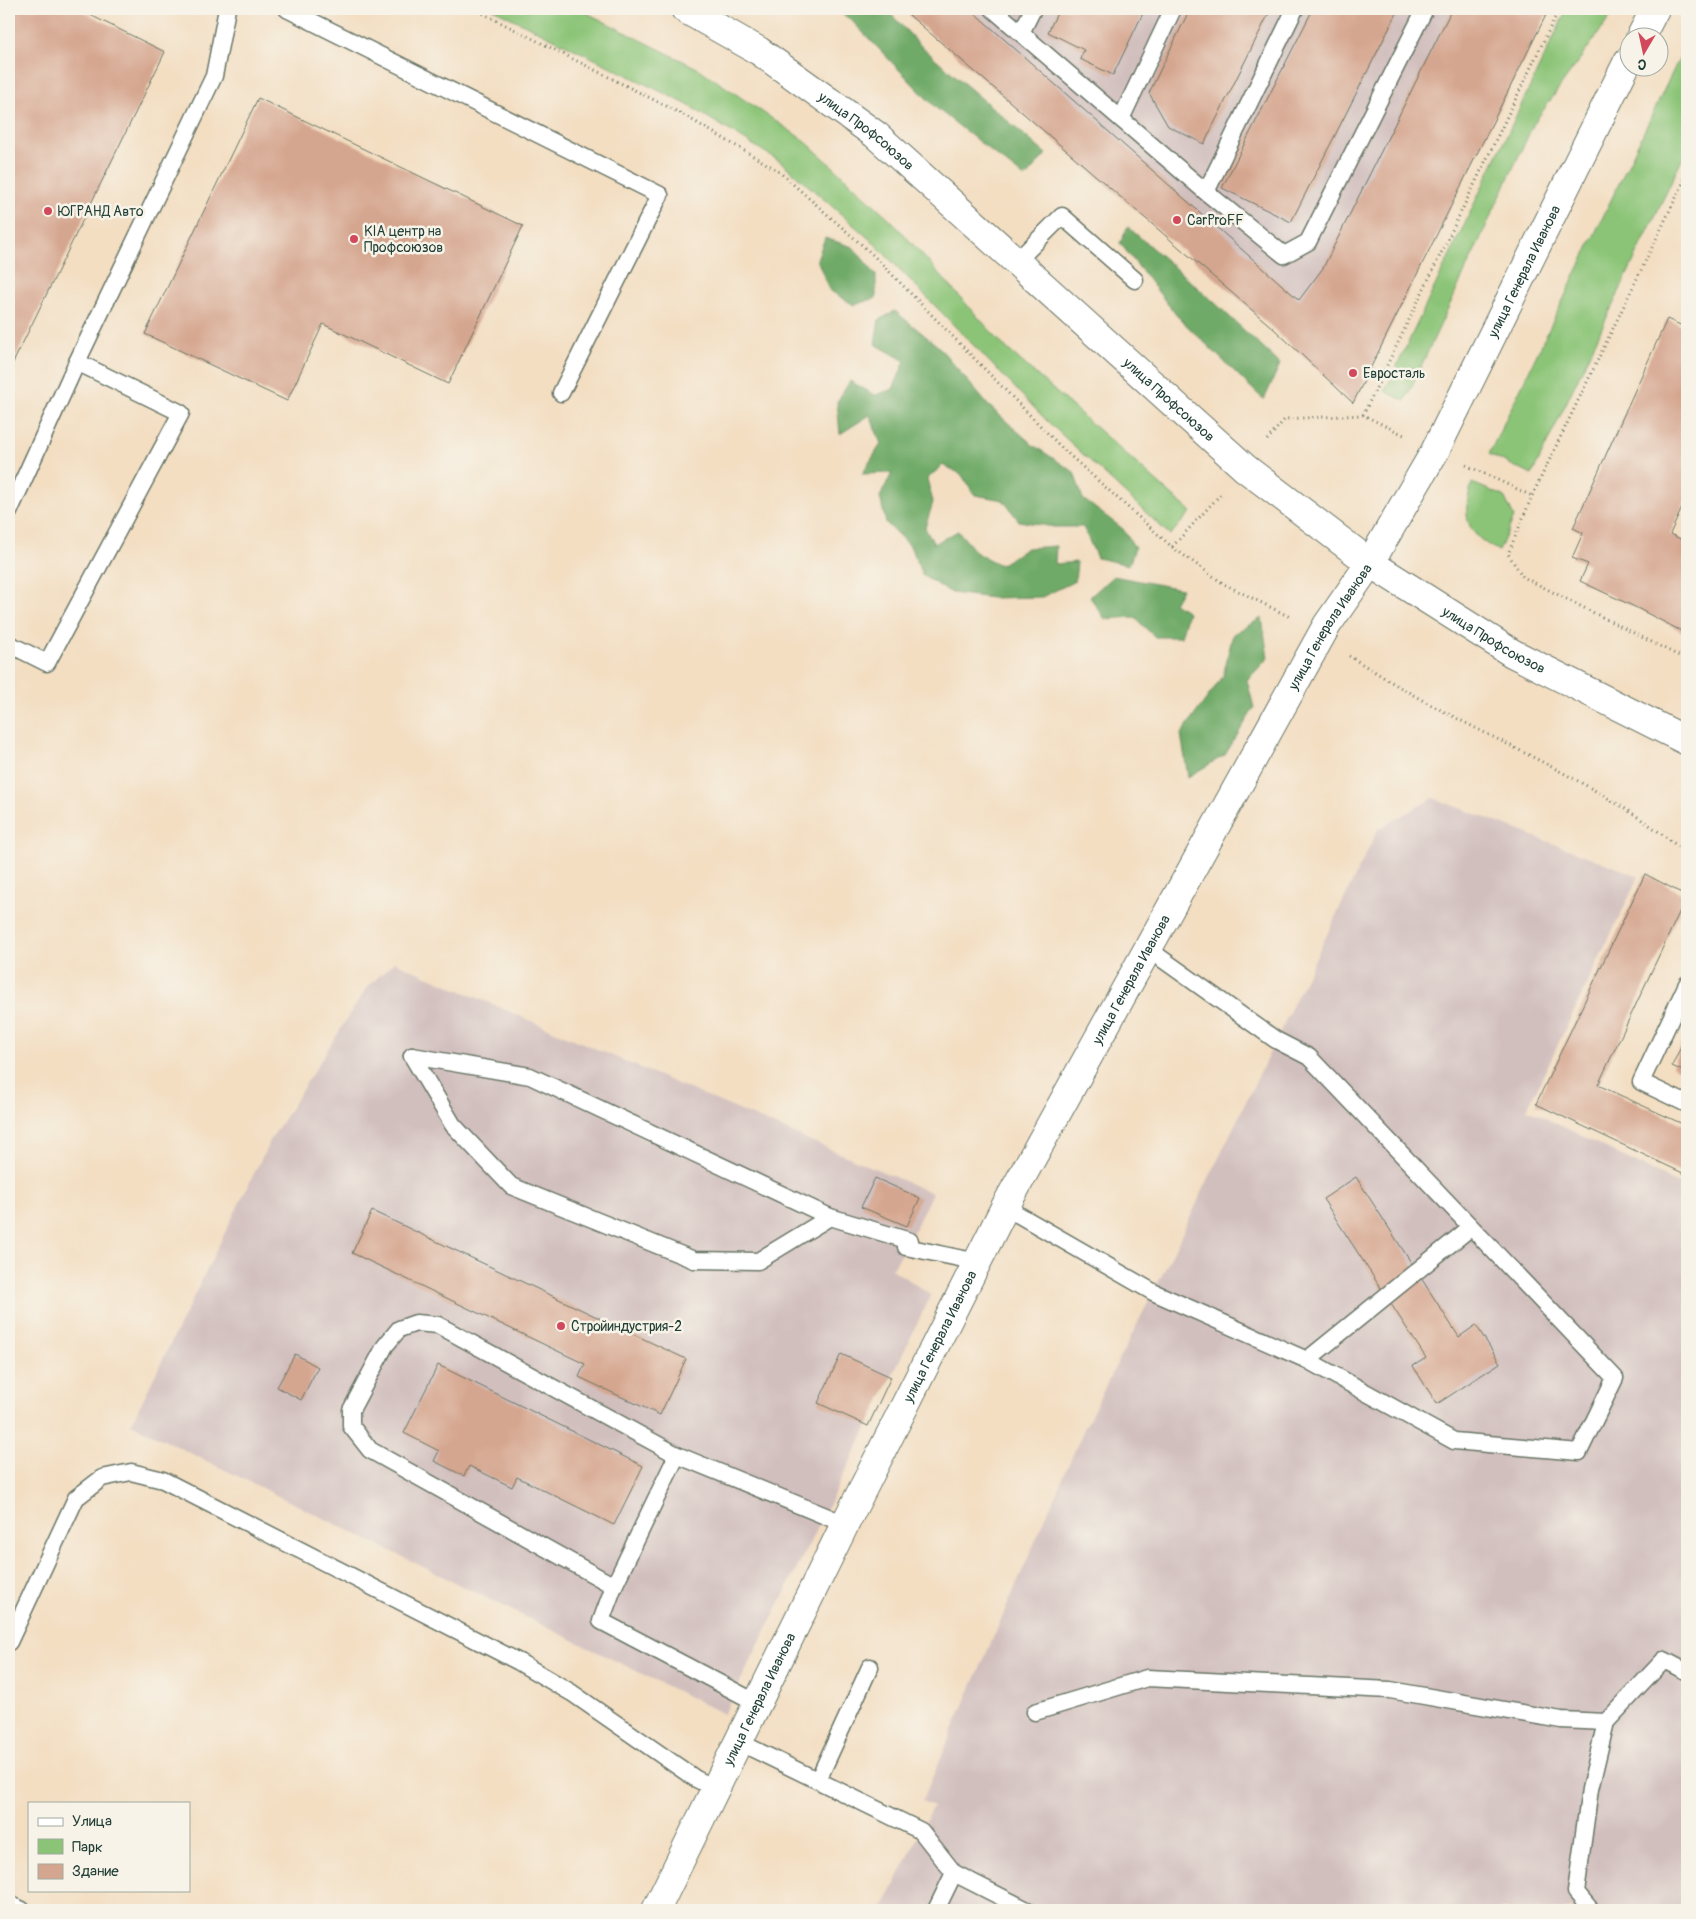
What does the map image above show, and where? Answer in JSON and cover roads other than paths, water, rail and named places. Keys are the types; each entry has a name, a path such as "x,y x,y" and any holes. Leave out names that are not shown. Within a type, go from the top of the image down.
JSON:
{"main road":[{"name":"улица Профсоюзов","path":"685,9 759,51 876,135 1245,468 1370,563 1512,653 1687,741"},
{"path":"1645,28 1655,9"},
{"name":"улица Генерала Иванова","path":"656,1910 715,1788 759,1704 845,1524 1005,1207 1319,638 1370,563 1435,451 1620,78"}],"lane":[{"path":"9,512 77,362 214,76 228,9"},
{"path":"287,9 660,195 561,393"},
{"path":"993,9 1206,192 1284,255 1308,242 1425,9"},
{"path":"1021,33 1033,9"},
{"path":"1121,119 1173,9"},
{"path":"1206,192 1295,9"},
{"path":"1017,261 1062,216 1135,280"},
{"path":"9,644 47,663 180,413 77,362"},
{"path":"1005,1207 1153,1292 1307,1360 1454,1440 1579,1452 1615,1378 1470,1228 1309,1056 1276,1040 1148,949"},
{"path":"1687,984 1641,1082 1687,1104"},
{"path":"830,1217 758,1261 694,1260 512,1186 453,1125 412,1056 530,1076 830,1217 910,1240 906,1247 978,1262"},
{"path":"1307,1360 1470,1228"},
{"path":"614,1586 370,1450 351,1426 351,1410 384,1346 399,1329 416,1323 438,1325 677,1455 845,1524"},
{"path":"677,1455 614,1586 601,1621 759,1704"},
{"path":"9,1642 76,1498 102,1478 131,1472 163,1480 519,1662 572,1693 696,1779 715,1788"},
{"path":"1591,1910 1576,1892 1590,1789 1606,1722 1664,1660 1687,1672"},
{"path":"818,1780 870,1668"},
{"path":"1036,1712 1147,1678 1390,1690 1561,1720 1606,1722"},
{"path":"739,1742 921,1830 954,1873 1026,1910"},
{"path":"936,1910 954,1873"},
{"path":"9,1904 22,1910"}],"place":[{"name":"ЮГРАНД Авто","path":"48,211"},
{"name":"CarProFF","path":"1177,220"},
{"name":"KIA центр на Профсоюзов","path":"354,239"},
{"name":"Евросталь","path":"1353,373"},
{"name":"Стройиндустрия-2","path":"561,1326"}]}
